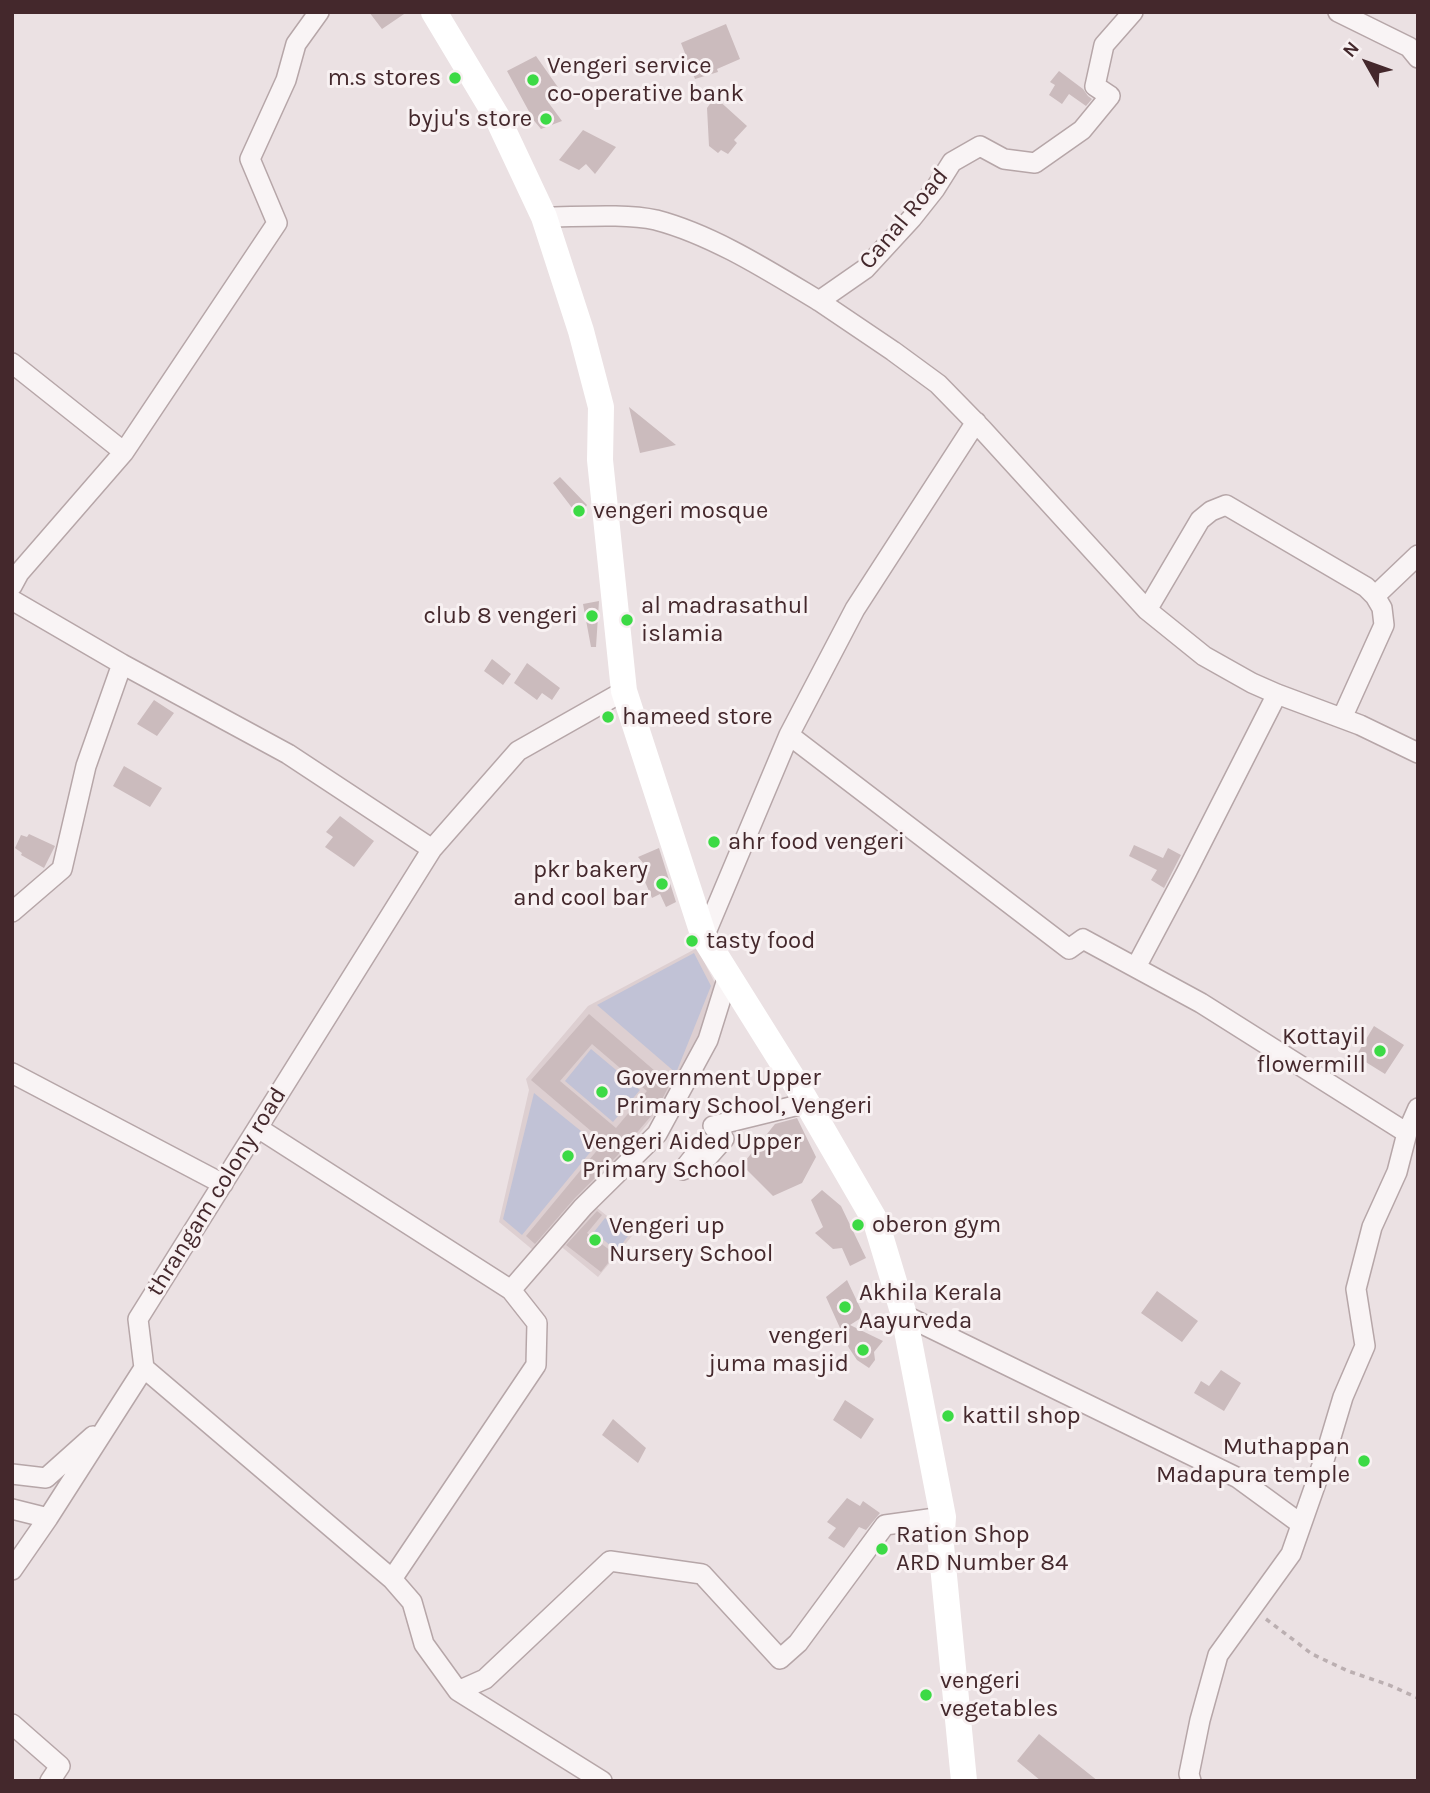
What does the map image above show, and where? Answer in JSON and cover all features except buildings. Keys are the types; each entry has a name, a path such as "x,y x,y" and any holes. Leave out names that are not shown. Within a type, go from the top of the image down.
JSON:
{"main road":[{"path":"434,12 497,117 544,217 581,331 601,407 600,460 624,691 704,937 807,1103 876,1222 904,1315 943,1517 942,1545 964,1781"}],"street":[{"path":"12,586 19,573 124,452 277,223 250,159 286,80 296,44 319,12"},
{"name":"Canal Road","path":"819,301 865,269 935,189 952,162 980,146 1004,159 1035,163 1082,130 1110,96 1095,86 1104,45 1133,12"},
{"path":"1338,12 1409,47 1418,58"},
{"path":"544,217 622,217 654,220 684,230 749,260 819,301 937,384 976,422 1147,610 1204,656 1252,683 1360,725 1418,753"},
{"path":"12,363 124,452"},
{"path":"704,937 789,735 855,608 976,422"},
{"path":"1147,610 1200,520 1211,511 1226,505 1366,587 1382,608 1384,625 1342,718"},
{"path":"1375,596 1418,555"},
{"path":"12,600 122,664 288,754 432,849"},
{"path":"12,912 62,869 86,766 122,664"},
{"name":"thrangam colony road","path":"144,1367 138,1319 432,849 519,751 624,691"},
{"path":"1136,967 1278,694"},
{"path":"789,735 1069,949 1083,939 1136,967 1201,1003 1407,1133"},
{"path":"511,1290 583,1207 657,1134 708,1040 728,976"},
{"path":"12,1073 223,1184"},
{"path":"683,1170 699,1150 708,1157 724,1139 713,1126 807,1103"},
{"path":"1191,1781 1189,1774 1199,1720 1218,1655 1291,1554 1343,1397 1365,1346 1356,1289 1372,1227 1397,1172 1407,1133 1418,1108"},
{"path":"258,1128 511,1290 537,1323 537,1365 392,1579"},
{"path":"904,1315 1238,1478 1301,1524"},
{"path":"12,1570 144,1367 392,1579 412,1602 424,1644 458,1691 602,1781"},
{"path":"12,1474 46,1478 111,1419"},
{"path":"12,1509 48,1518"},
{"path":"458,1691 485,1679 610,1561 702,1574 780,1659 798,1643 885,1525 943,1517"},
{"path":"12,1724 60,1766 50,1781"}],"path":[{"path":"1253,1607 1312,1654 1418,1698"}],"shaded area":[{"name":"Vengeri Aided Upper Primary School","path":"697,948 716,985 682,1082 539,1255 499,1222 529,1090 526,1079 588,1006"},
{"path":"694,953 711,986 676,1073 597,1005"},
{"path":"591,1049 640,1090 613,1122 565,1081"},
{"path":"534,1093 597,1144 522,1235 503,1219"},
{"name":"Vengeri up Nursery School","path":"591,1203 632,1236 598,1277 558,1244"},
{"path":"605,1218 628,1236 617,1251 594,1232"}],"place":[{"name":"m.s stores","path":"455,78"},
{"name":"Vengeri service co-operative bank","path":"533,80"},
{"name":"byju's store","path":"546,119"},
{"name":"vengeri mosque","path":"579,511"},
{"name":"club 8 vengeri","path":"592,616"},
{"name":"al madrasathul islamia","path":"627,620"},
{"name":"hameed store","path":"608,717"},
{"name":"ahr food vengeri","path":"714,842"},
{"name":"pkr bakery and cool bar","path":"662,884"},
{"name":"tasty food","path":"692,941"},
{"name":"Kottayil flowermill","path":"1380,1051"},
{"name":"Government Upper Primary School, Vengeri","path":"602,1092"},
{"name":"Vengeri Aided Upper Primary School","path":"568,1156"},
{"name":"oberon gym","path":"858,1225"},
{"name":"Vengeri up Nursery School","path":"595,1240"},
{"name":"Akhila Kerala Aayurveda","path":"845,1307"},
{"name":"vengeri juma masjid","path":"863,1350"},
{"name":"kattil shop","path":"948,1416"},
{"name":"Muthappan Madapura temple","path":"1364,1461"},
{"name":"Ration Shop ARD Number 84","path":"882,1549"},
{"name":"vengeri vegetables","path":"926,1695"}]}
